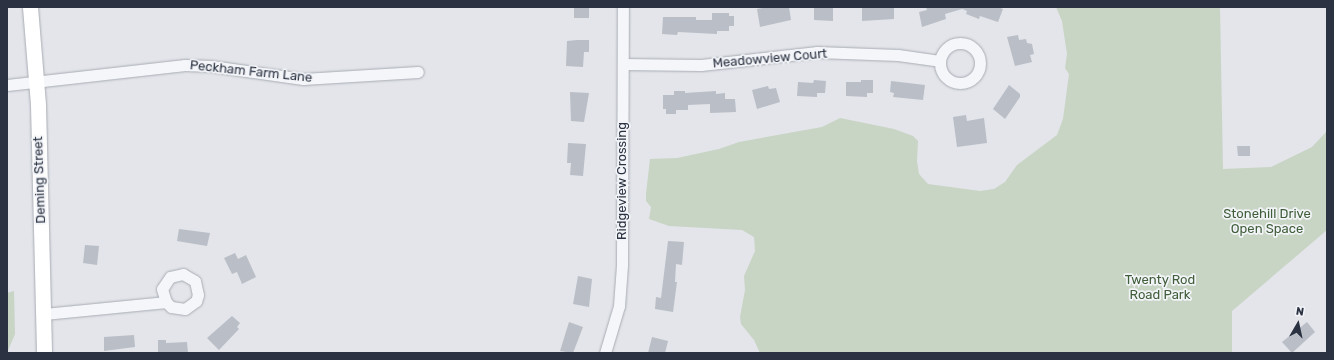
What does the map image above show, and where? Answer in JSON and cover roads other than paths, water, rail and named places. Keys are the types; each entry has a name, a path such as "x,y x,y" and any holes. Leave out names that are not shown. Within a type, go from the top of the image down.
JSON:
{"street":[{"name":"Deming Street","path":"30,7 36,81 44,353"},
{"name":"Ridgeview Crossing","path":"605,353 619,306 623,64 622,7"},
{"name":"Meadowview Court","path":"623,64 701,65 817,52 898,55 940,61"},
{"name":"Peckham Farm Lane","path":"7,84 185,65 211,66 303,79 418,72"},
{"path":"44,314 166,302"}],"park label":[{"name":"Stonehill Drive Open Space","path":"1267,222"},
{"name":"Twenty Rod Road Park","path":"1160,288"}]}
